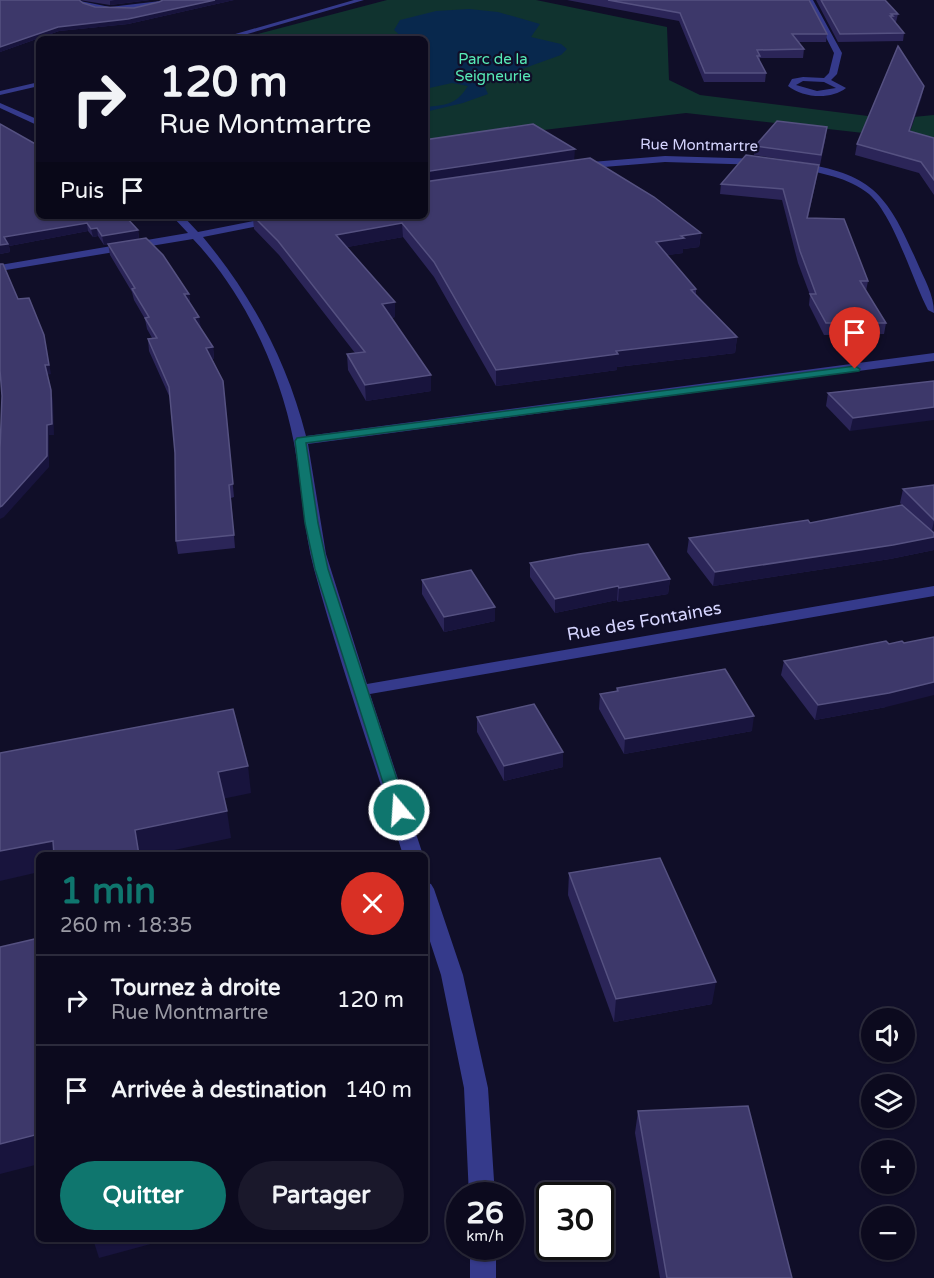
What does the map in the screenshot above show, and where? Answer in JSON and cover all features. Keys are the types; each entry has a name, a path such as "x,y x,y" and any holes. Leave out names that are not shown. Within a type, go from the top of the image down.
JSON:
{"street":[{"path":"78,0 87,6 112,10 166,0"},
{"path":"233,36 361,0"},
{"path":"810,0 838,53 833,74 826,80 803,79 795,81 792,86 800,91 817,93 835,92 842,88 826,80"},
{"path":"0,93 36,85"},
{"path":"0,105 36,122"},
{"name":"Rue Montmartre","path":"568,168 665,159 720,159 772,163"},
{"path":"784,164 806,167 846,178 877,197 902,241 934,310"},
{"path":"180,219 229,275 256,320 286,392 300,441 319,559 412,852"},
{"path":"0,268 196,236 279,219"},
{"path":"300,441 732,386 934,357"},
{"name":"Rue des Fontaines","path":"361,690 934,591"},
{"path":"428,901 452,975 476,1088 481,1182"},
{"path":"483,1260 483,1278"}],"green space":[{"name":"Parc de la Seigneurie","path":"387,0 536,0 667,27 669,80 700,95 892,119 934,115 934,141 686,113 428,144 428,36 250,36"}],"water":[{"path":"469,9 498,12 540,24 531,37 561,44 567,49 561,55 483,83 488,94 428,111 428,107 455,100 468,86 452,83 428,88 428,36 401,36 394,30 400,20 436,11"}],"building":[{"path":"0,0 79,0 95,7 134,8 163,0 215,0 128,19 58,27 0,47"},
{"path":"608,0 809,0 827,34 792,34 804,49 757,50 760,56 757,56 766,73 705,73 680,13"},
{"path":"821,0 885,0 898,14 890,16 904,33 840,34"},
{"path":"898,46 924,86 909,131 934,138 934,180 921,162 857,144"},
{"path":"777,121 827,127 821,155 755,146"},
{"path":"0,124 36,144 36,219 128,219 138,230 102,236 97,228 91,229 87,223 4,237 8,244 0,245"},
{"path":"533,124 575,149 428,171 428,139"},
{"path":"746,155 819,165 807,218 844,219 868,281 860,281 886,323 826,323 810,294 816,294 800,251 783,189 721,184"},
{"path":"590,158 654,197 701,233 656,242 696,289 691,290 737,337 616,351 618,354 496,370 434,262 402,223 336,235 395,302 382,304 431,375 365,385 347,354 365,352 278,241 256,219 428,219 428,181"},
{"path":"146,238 163,255 189,294 184,294 199,317 194,318 213,347 206,348 223,381 233,484 229,485 234,535 176,541 175,453 169,387 148,339 157,338 145,318 149,317 132,289 135,288 108,244"},
{"path":"0,264 3,264 18,299 29,298 44,335 49,365 45,365 51,390 52,424 47,425 47,456 0,507 2,396"},
{"path":"934,381 934,407 853,418 828,393"},
{"path":"934,485 934,520 903,489"},
{"path":"902,505 934,533 934,537 715,572 689,538 808,520 810,523"},
{"path":"648,544 670,579 619,588 618,586 555,599 530,563 579,554"},
{"path":"471,570 495,607 444,617 422,580"},
{"path":"934,637 934,682 889,693 818,705 784,661 886,641 889,644 902,641 904,643"},
{"path":"725,669 754,716 625,739 600,694 618,691 617,688"},
{"path":"534,704 563,752 504,766 477,717"},
{"path":"233,709 248,766 218,772 227,811 135,830 139,852 54,852 53,841 0,851 0,753"},
{"path":"660,858 716,982 616,999 569,873"},
{"path":"36,939 36,1135 0,1144 0,947"},
{"path":"748,1106 792,1278 667,1278 638,1111"}],"route":[{"path":"399,810 329,596 315,542 300,441 571,404 855,369"}]}
